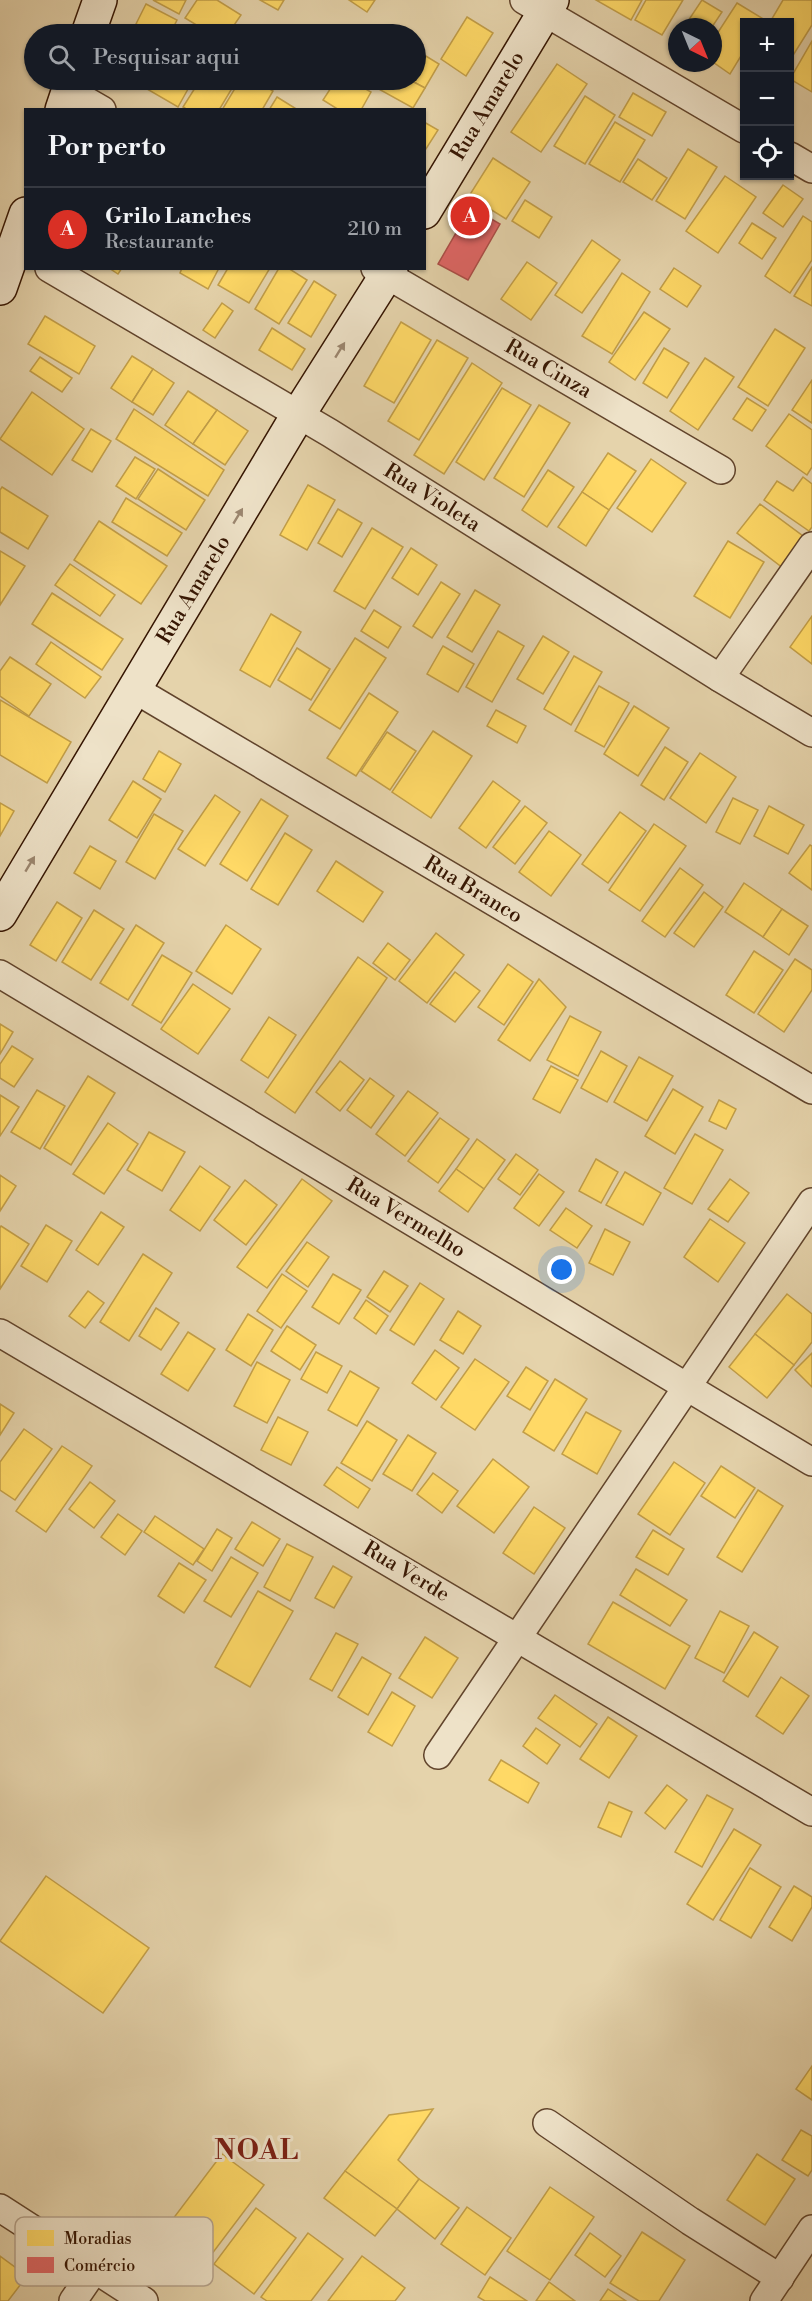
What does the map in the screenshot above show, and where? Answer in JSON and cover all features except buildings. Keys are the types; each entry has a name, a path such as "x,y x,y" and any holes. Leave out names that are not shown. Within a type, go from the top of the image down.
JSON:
{"street":[{"path":"92,24 100,0"},
{"path":"540,4 740,127"},
{"name":"Rua Amarelo","path":"426,208 540,4"},
{"path":"68,93 98,108"},
{"path":"794,159 812,169"},
{"path":"0,288 20,251 24,226"},
{"name":"Rua Violeta","path":"52,270 298,415 812,733"},
{"name":"Rua Amarelo","path":"0,914 384,271"},
{"name":"Rua Cinza","path":"384,271 721,470"},
{"path":"720,678 812,546"},
{"name":"Rua Branco","path":"134,689 812,1090"},
{"name":"Rua Vermelho","path":"0,974 812,1462"},
{"path":"438,1755 812,1202"},
{"name":"Rua Verde","path":"0,1333 812,1812"},
{"path":"547,2122 690,2221 780,2278"},
{"path":"0,2208 15,2218"},
{"path":"764,2301 812,2229"},
{"path":"73,2301 83,2286"},
{"path":"121,2286 144,2301"}],"place":[{"name":"Grilo Lanches","path":"470,216"}],"district":[{"name":"NOAL","path":"257,2151"}]}
